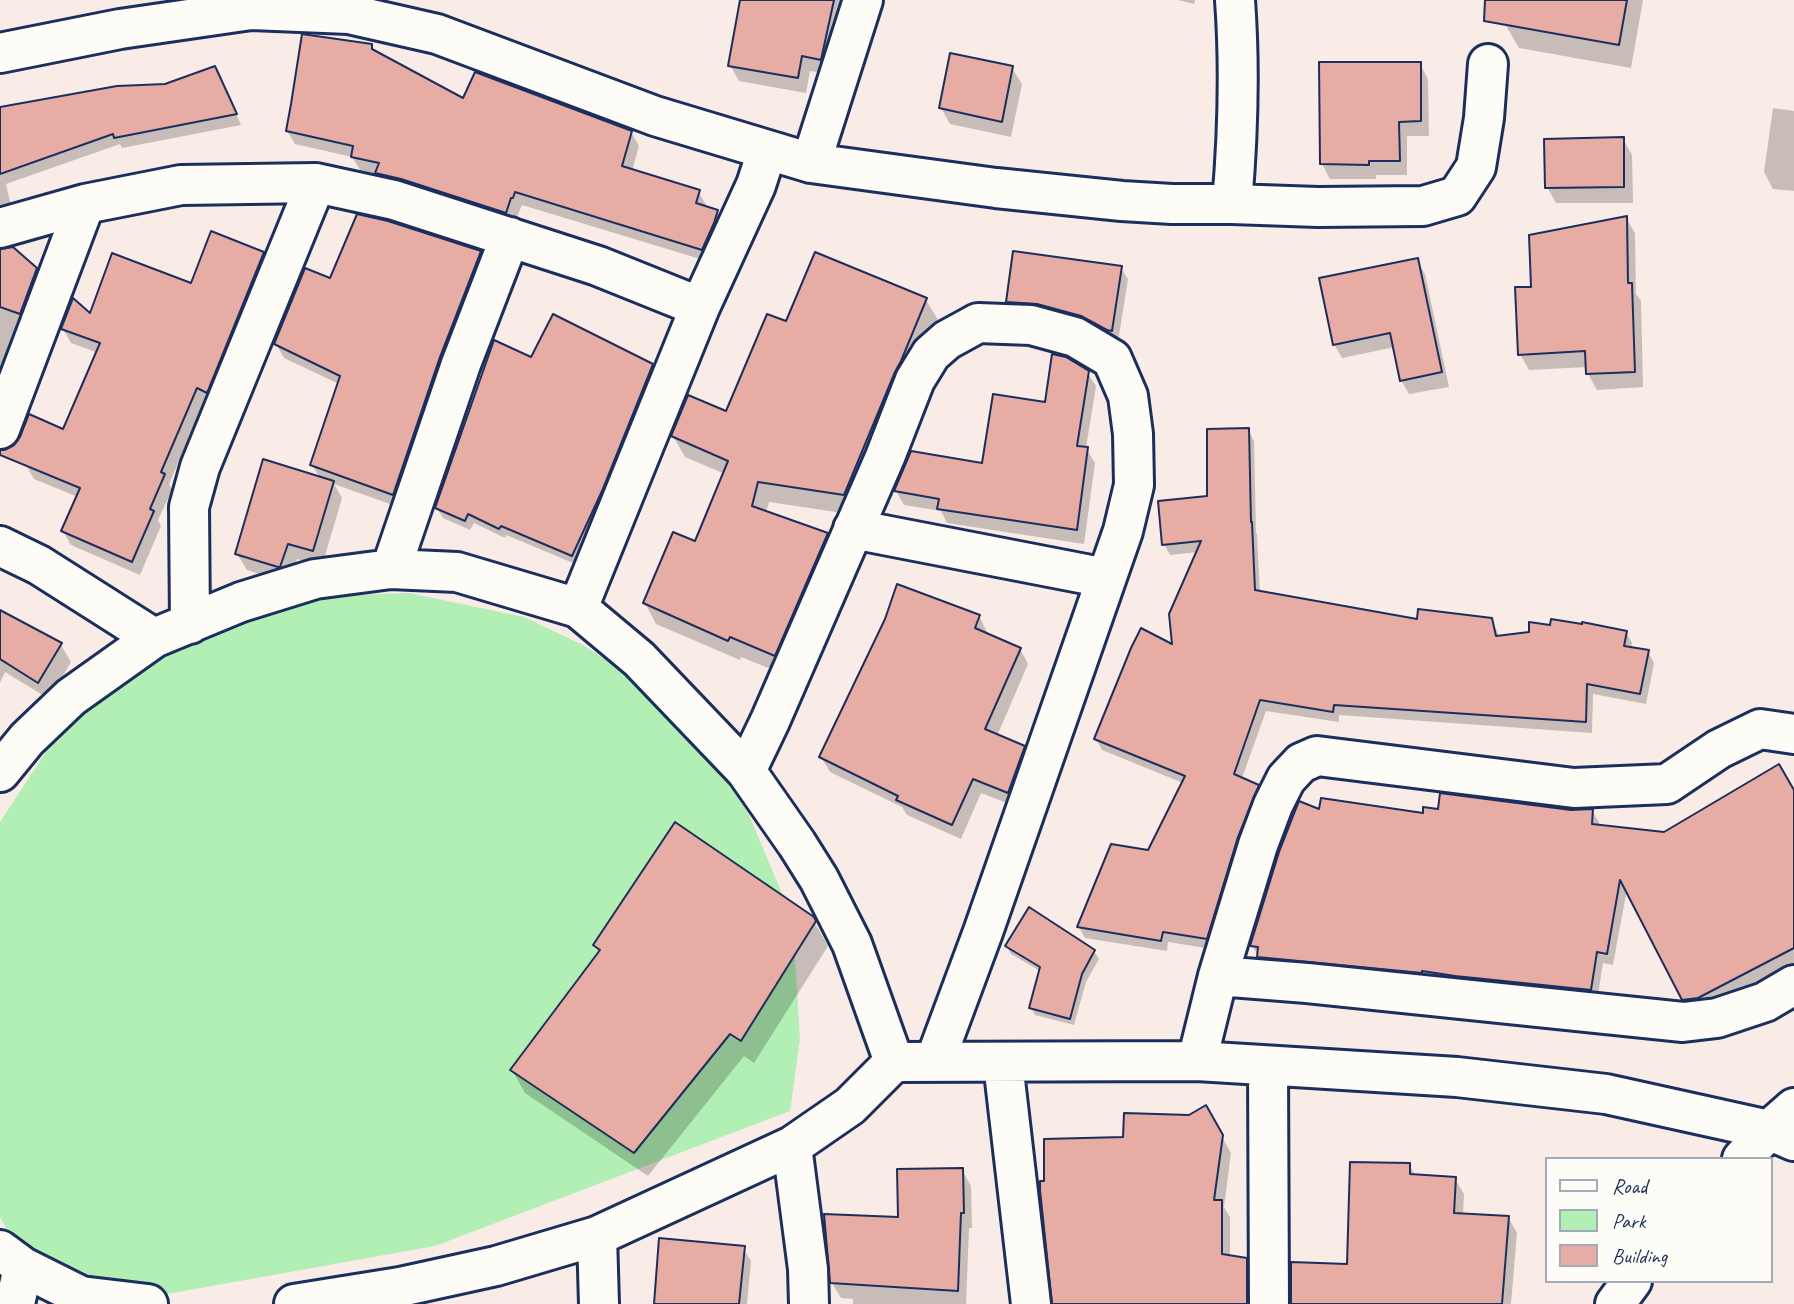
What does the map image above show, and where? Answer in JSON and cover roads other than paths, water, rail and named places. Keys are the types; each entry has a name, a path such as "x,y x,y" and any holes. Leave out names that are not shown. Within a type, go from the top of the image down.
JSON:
{"street":[{"path":"811,163 863,0"},
{"path":"1233,204 1239,76 1236,0"},
{"path":"0,52 128,14 251,5 349,14 437,34 655,116 811,163 1110,200 1172,204 1318,206 1423,206 1457,196 1476,167 1484,118 1488,64"},
{"path":"578,608 701,307 756,185 767,151"},
{"path":"0,228 85,204 181,185 316,183 394,200 510,237 598,266 701,307"},
{"path":"190,624 189,507 192,494 200,467 316,183"},
{"path":"0,429 85,204"},
{"path":"391,569 461,364 510,237"},
{"path":"746,771 853,529 915,380 932,354 947,341 978,323 1031,325 1075,337 1112,359 1128,396 1133,434 1134,485 1123,531 983,932 935,1061"},
{"path":"853,529 1106,578"},
{"path":"0,547 39,565 154,638"},
{"path":"0,772 27,739 71,697 154,638 241,601 315,579 391,569 457,572 578,608 639,659 746,771 811,867 852,944 894,1062"},
{"path":"1197,1061 1217,976 1258,845 1286,779 1301,763 1317,756 1574,788 1667,784 1719,749 1760,729 1794,734"},
{"path":"1217,976 1683,1022 1717,1018 1765,1002 1794,985"},
{"path":"294,1304 400,1295 597,1236 792,1146 850,1106 894,1062 1197,1061 1457,1077 1606,1094 1786,1126"},
{"path":"1003,1063 1031,1304"},
{"path":"1268,1066 1269,1304"},
{"path":"1745,1157 1786,1126"},
{"path":"792,1146 808,1269 809,1304"},
{"path":"597,1236 599,1304"},
{"path":"11,1259 15,1304"},
{"path":"11,1259 82,1296 148,1304"},
{"path":"1615,1304 1631,1283"}]}
